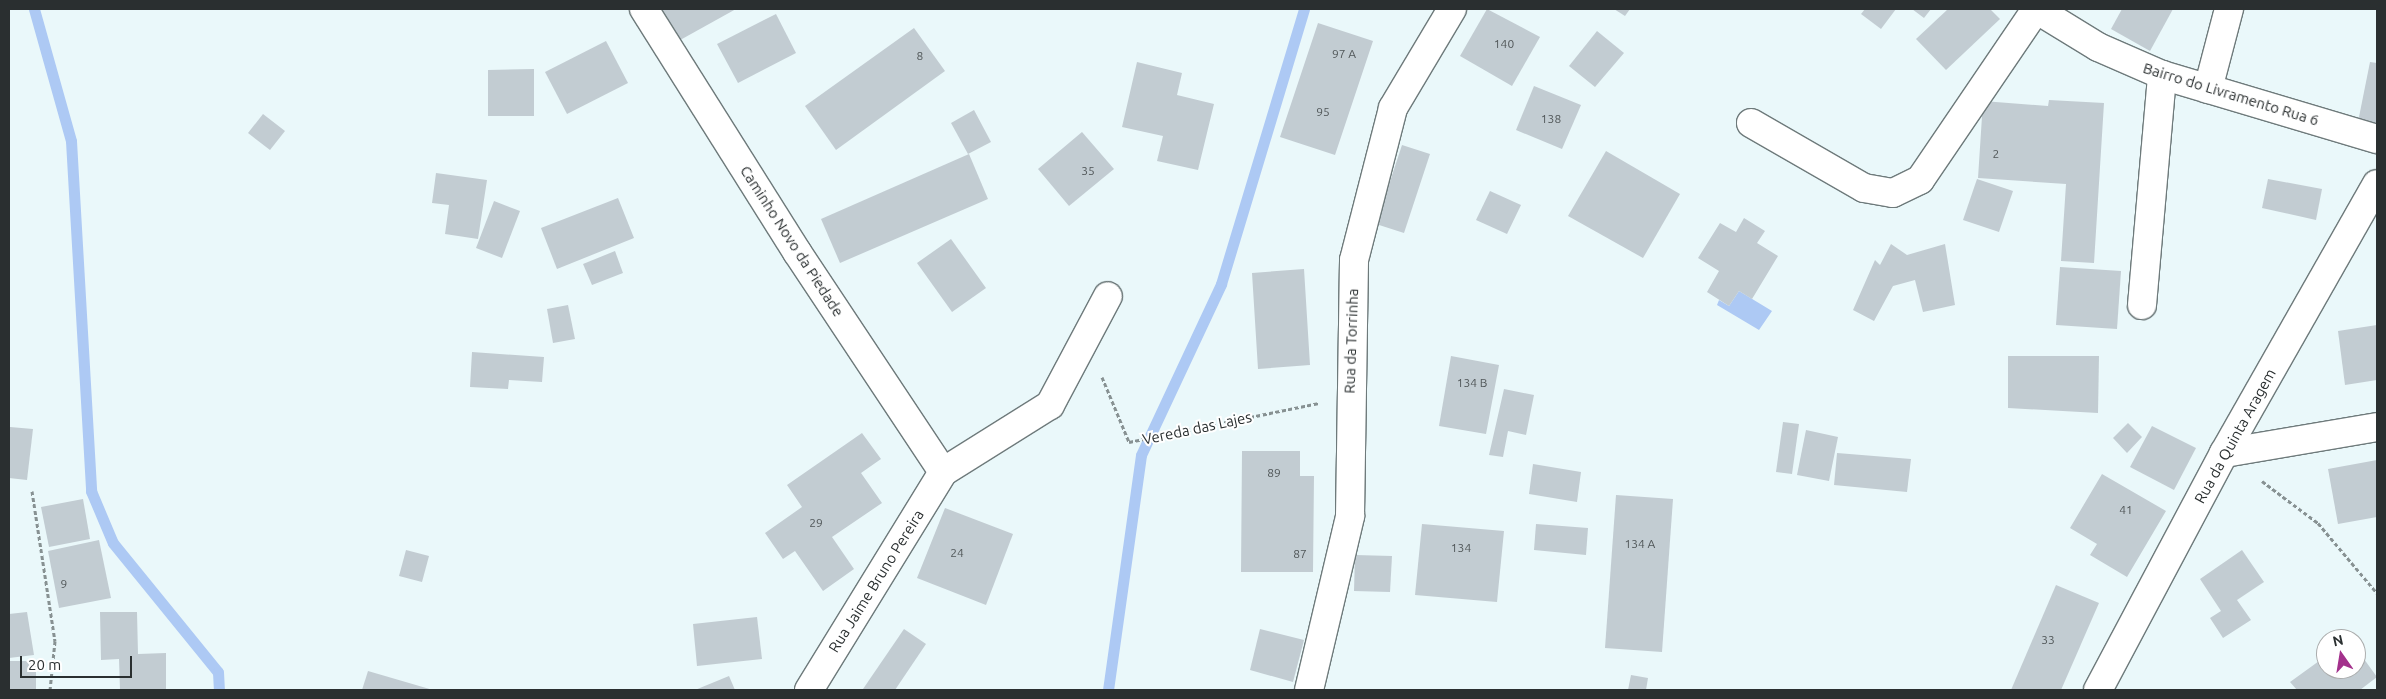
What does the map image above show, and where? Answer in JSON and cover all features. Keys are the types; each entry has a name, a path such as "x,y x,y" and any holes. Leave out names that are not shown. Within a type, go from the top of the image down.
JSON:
{"street":[{"name":"Caminho Novo da Piedade","path":"644,9 797,252 944,472"},
{"name":"Rua da Torrinha","path":"1308,690 1350,516 1349,397 1354,260 1393,108 1452,9"},
{"path":"1751,123 1864,188 1893,193 1920,180 2036,9"},
{"name":"Bairro do Livramento Rua 6","path":"2036,9 2098,47 2162,75 2377,139"},
{"path":"2208,88 2229,9"},
{"path":"2142,305 2162,75"},
{"name":"Rua da Quinta Aragem","path":"2098,690 2224,453 2377,184"},
{"path":"944,472 1050,405 1108,296"},
{"path":"2224,453 2377,427"},
{"name":"Rua Jaime Bruno Pereira","path":"809,690 944,472"}],"path":[{"name":"Vereda das Lajes","path":"1100,372 1129,442 1349,397"},
{"path":"2224,453 2318,523 2377,593"},
{"path":"32,491 55,641 50,690"}],"water":[{"path":"1739,291 1772,311 1759,330 1717,305 1719,300 1729,306"}],"building":[{"path":"653,9 736,9 673,44"},
{"path":"1487,9 1540,37 1512,86 1460,56"},
{"path":"1614,9 1630,9 1625,16"},
{"path":"1865,9 1896,9 1881,29 1861,14"},
{"path":"1912,9 1931,9 1924,18"},
{"path":"1948,9 1990,9 2000,19 1946,70 1916,39"},
{"path":"2122,9 2173,9 2150,51 2111,29"},
{"path":"776,14 796,53 738,83 717,44"},
{"path":"1318,23 1373,41 1335,155 1280,137"},
{"path":"914,28 945,71 836,150 805,106"},
{"path":"1597,31 1624,53 1595,87 1569,66"},
{"path":"606,41 628,83 567,114 545,72"},
{"path":"1137,62 1182,73 1177,95 1214,104 1198,170 1157,161 1163,136 1122,127"},
{"path":"2370,62 2377,63 2377,125 2358,122"},
{"path":"534,69 534,116 488,116 488,70"},
{"path":"1534,86 1581,105 1562,149 1516,130"},
{"path":"2049,100 2104,103 2094,263 2061,261 2066,184 1978,178 1983,101 2048,106"},
{"path":"974,110 991,142 968,154 951,123"},
{"path":"263,114 285,131 270,150 248,133"},
{"path":"1082,132 1114,169 1069,206 1038,169"},
{"path":"1402,145 1430,154 1404,233 1376,224"},
{"path":"1606,151 1680,194 1643,258 1568,216"},
{"path":"969,154 988,199 840,263 821,219"},
{"path":"436,173 487,180 478,239 445,234 449,205 432,203"},
{"path":"1977,179 2013,191 1999,232 1963,220"},
{"path":"2268,179 2322,189 2316,220 2262,208"},
{"path":"1490,191 1521,205 1507,234 1476,220"},
{"path":"618,198 634,238 557,269 541,228"},
{"path":"494,201 520,211 502,258 476,248"},
{"path":"1744,218 1765,231 1757,243 1778,256 1752,299 1739,291 1729,306 1707,292 1719,271 1698,258 1720,223 1736,232"},
{"path":"951,239 986,288 952,312 917,263"},
{"path":"1891,244 1907,255 1945,244 1955,305 1923,312 1915,280 1893,286 1874,321 1853,310 1875,260 1880,265"},
{"path":"615,251 623,273 592,285 583,264"},
{"path":"2060,267 2121,271 2117,329 2056,325"},
{"path":"1304,269 1310,365 1258,369 1252,273"},
{"path":"568,305 575,339 553,343 547,309"},
{"path":"2377,325 2377,380 2345,385 2338,331"},
{"path":"472,352 544,357 542,382 509,380 508,389 470,387"},
{"path":"1451,356 1499,365 1486,434 1439,426"},
{"path":"2008,356 2099,356 2098,413 2008,408"},
{"path":"1504,389 1534,395 1526,435 1508,431 1503,457 1489,455"},
{"path":"1783,422 1799,424 1792,474 1776,472"},
{"path":"2128,423 2142,437 2127,453 2113,438"},
{"path":"2152,426 2196,448 2174,490 2130,467"},
{"path":"10,427 33,429 27,480 9,478"},
{"path":"1806,430 1838,437 1829,481 1797,475"},
{"path":"862,433 881,459 861,473 882,503 832,537 854,569 823,591 795,551 783,559 765,533 802,507 787,485"},
{"path":"1242,451 1300,451 1300,476 1314,476 1313,572 1241,572"},
{"path":"1837,453 1911,459 1907,492 1834,485"},
{"path":"2377,460 2377,517 2338,524 2328,469"},
{"path":"1533,464 1581,472 1577,502 1529,494"},
{"path":"2102,474 2166,511 2127,577 2090,555 2097,544 2070,528"},
{"path":"1616,495 1673,499 1662,652 1605,648"},
{"path":"83,499 90,539 49,547 41,507"},
{"path":"945,508 1013,534 986,605 917,578"},
{"path":"1422,524 1504,531 1497,602 1415,595"},
{"path":"1536,524 1588,528 1586,555 1534,550"},
{"path":"99,540 111,598 59,608 48,551"},
{"path":"406,550 429,556 422,582 399,576"},
{"path":"2242,550 2264,582 2237,600 2251,620 2223,638 2210,618 2221,611 2200,579"},
{"path":"1355,555 1392,556 1390,592 1354,591"},
{"path":"2056,585 2099,603 2061,690 2011,690"},
{"path":"27,612 34,655 9,658 9,614"},
{"path":"100,612 137,612 138,654 166,653 166,690 120,690 119,659 101,660"},
{"path":"757,617 762,659 697,666 693,624"},
{"path":"904,629 926,644 895,690 863,689"},
{"path":"1260,629 1304,640 1293,682 1250,670"},
{"path":"9,661 36,661 36,690 9,690"},
{"path":"2366,662 2377,677 2360,690 2297,690 2290,682 2316,663 2316,679 2366,679"},
{"path":"368,671 433,690 362,690"},
{"path":"1631,675 1648,678 1646,690 1628,690"},
{"path":"729,676 735,690 695,690"}],"waterway":[{"path":"34,9 71,141 91,491 113,543 218,672 219,690"},
{"path":"1108,690 1141,455 1221,284 1304,9"}]}
